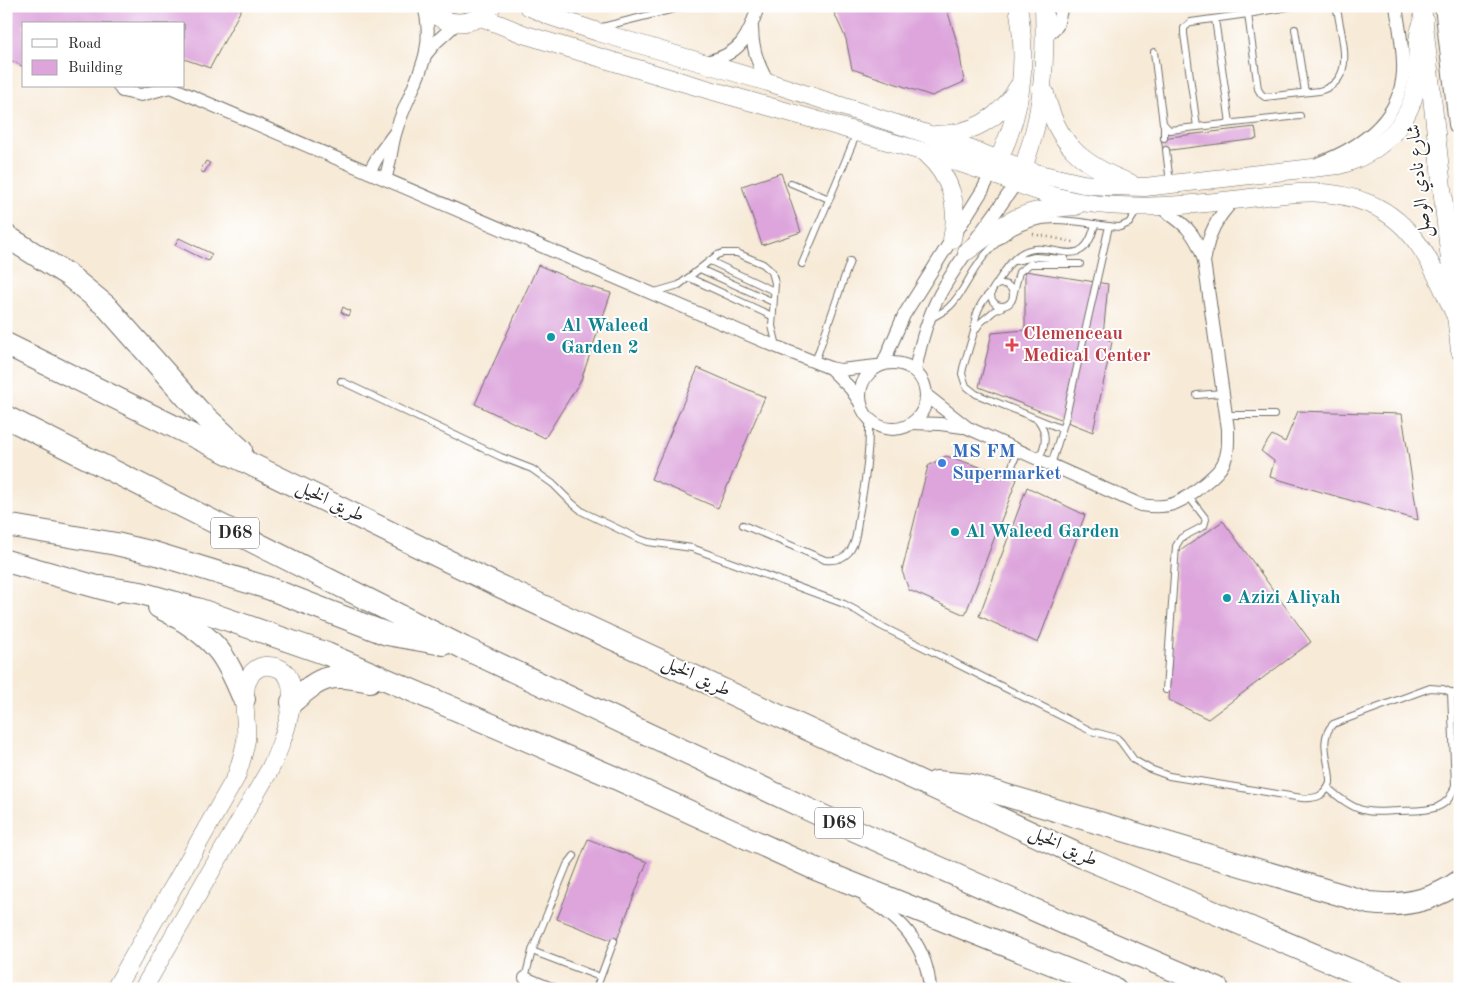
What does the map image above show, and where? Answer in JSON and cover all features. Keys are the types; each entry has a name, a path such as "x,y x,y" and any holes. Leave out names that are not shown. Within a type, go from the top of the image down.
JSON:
{"highway":[{"path":"1446,6 1460,124"},
{"path":"6,236 68,275 106,306 198,410 232,442 274,475"},
{"name":"طريق الخيل","path":"6,344 493,583 1084,857 1395,989"},
{"name":"D68","path":"6,417 464,648 816,813 1218,989"},
{"path":"6,525 116,544 154,553 268,588 387,634 464,648"},
{"path":"6,561 102,587 154,605 173,614 205,637 223,657 244,699"},
{"path":"102,587 132,591 150,596 254,628 327,654 620,780 811,867 1115,989"},
{"path":"292,702 311,685 325,678 348,676 384,684 397,684"},
{"path":"925,782 949,782 972,785 1369,903 1395,905 1422,901 1436,896 1460,881"}],"street":[{"path":"425,6 438,18 457,23 466,22 487,12 526,36 858,132 926,154 995,167"},
{"path":"370,172 380,153 395,132 426,56 429,28 425,6"},
{"path":"528,6 550,16 592,30 705,62 924,133 995,167 1019,176 1059,197 1096,204 1139,208 1234,200 1285,193 1319,192 1353,198 1380,209 1406,228 1425,251 1456,319"},
{"path":"705,62 725,56 733,51 752,28 758,6"},
{"path":"861,405 862,383 866,376 880,365 904,315 995,167 1014,116 1023,78 1022,40 1018,6"},
{"path":"915,371 920,345 928,320 939,296 952,273 1019,176 1032,144 1038,121 1042,75 1045,37 1044,6"},
{"path":"1045,37 1057,26 1062,6"},
{"path":"1308,168 1354,147 1366,139 1392,109 1399,91 1403,71 1396,6"},
{"path":"1019,176 1105,186 1146,187 1339,165 1362,157 1382,144 1406,116 1415,91 1417,43 1426,11"},
{"name":"شارع نادي الوصل","path":"1426,11 1460,351"},
{"path":"426,56 436,42 457,23"},
{"path":"752,28 756,56 768,82"},
{"path":"1042,75 1052,116 1064,141 1101,170 1123,180 1146,187"},
{"path":"924,133 940,135 956,133 972,129 987,122 1008,102 1023,78"},
{"path":"120,88 122,91 141,95 164,88"},
{"path":"175,88 777,348 830,368 848,370 890,363 903,364 915,371 923,382 926,395 922,411 912,423 901,428 886,428 869,419 845,381 830,368"},
{"path":"385,179 392,157 395,132"},
{"path":"926,154 942,171 952,192 956,216 952,239"},
{"path":"1204,261 1210,234 1216,221 1234,200"},
{"path":"968,251 1002,226 1023,215 1038,210 1096,204"},
{"path":"926,395 968,428 1141,505 1166,507 1189,497 1223,465 1227,454 1228,442 1226,416 1204,261 1200,247 1194,234 1184,223 1158,206"},
{"path":"912,423 968,428"},
{"path":"115,989 236,777 246,742 247,722 244,699 246,683 252,672 263,666 280,669 288,678 292,690 292,702 286,733 270,769 144,989"},
{"path":"811,867 814,873 884,908 905,927 923,958 930,989"},
{"path":"525,978 551,989"}],"lane":[{"path":"592,30 686,6"},
{"path":"1197,127 1184,31 1186,25 1191,22 1294,6"},
{"path":"1248,14 1258,89 1261,94 1268,97 1326,89 1332,86 1341,76 1344,70 1344,56 1338,14 1335,6"},
{"path":"1215,19 1230,123"},
{"path":"1295,29 1305,92"},
{"path":"1154,52 1164,138"},
{"path":"1164,126 1172,130 1300,116"},
{"path":"802,264 858,132"},
{"path":"1166,150 1170,184"},
{"path":"791,183 829,199"},
{"path":"928,320 943,312 953,302 991,247 1005,236 1030,224 1056,220 1125,226 1133,219 1139,208"},
{"path":"1062,429 976,394 966,386 962,374 974,332 978,308 1014,261 1024,252 1032,250 1072,253 1082,250 1092,237 1095,224"},
{"path":"1051,465 1062,429 1109,226"},
{"path":"652,293 679,285 723,252 736,253 763,264 768,267 774,277 772,316 777,348"},
{"path":"974,332 986,316 1010,304 1019,272 1030,264 1079,262 1035,257 1014,261"},
{"path":"710,261 774,291"},
{"path":"815,362 850,261"},
{"path":"700,269 773,302"},
{"path":"690,278 772,316"},
{"path":"1002,307 997,306 991,300 993,289 998,285 1006,285 1012,291 1013,296"},
{"path":"341,381 501,457 532,469 553,484 583,512 637,538 653,543 692,548 851,607 879,626 1091,731 1117,738 1134,760 1150,769 1169,776 1302,798 1320,796 1328,788 1330,776 1325,738 1333,724 1423,689 1437,687 1460,696"},
{"path":"1197,395 1223,393"},
{"path":"1226,416 1274,414"},
{"path":"743,525 825,560 837,560 848,553 855,538 867,469 869,419"},
{"path":"1037,419 1042,425 1045,440 1038,458"},
{"path":"1011,469 1018,450"},
{"path":"1166,690 1176,546 1181,538 1204,526 1206,523 1206,519 1189,497"},
{"path":"1328,788 1347,802 1368,812 1430,810 1442,805 1450,796 1454,785 1452,692"},
{"path":"525,978 532,951 567,865 574,856"},
{"path":"596,989 614,941"},
{"path":"532,951 600,977"}],"path":[{"path":"1030,224 1031,233 1088,244"}],"building":[{"path":"6,6 243,6 210,68 185,59 185,22 22,22 22,66 6,58"},
{"path":"831,6 946,6 959,49 964,82 932,96 852,69 846,39"},
{"path":"1255,127 1257,139 1163,151 1161,138"},
{"path":"206,161 210,163 204,173 200,171"},
{"path":"781,173 801,232 762,245 742,186"},
{"path":"179,238 212,254 208,261 175,245"},
{"name":"Al Waleed Garden 2","path":"538,265 587,286 611,293 581,380 545,438 475,404"},
{"path":"1025,271 1108,284 1103,336 1112,342 1093,432 979,387 992,333 1025,330"},
{"path":"343,307 350,311 348,316 341,312"},
{"path":"698,368 765,397 718,508 651,479"},
{"path":"1298,411 1402,414 1418,520 1270,477 1274,461 1261,451 1272,435 1285,442"},
{"name":"Al Waleed Garden","path":"946,456 1017,479 965,615 909,590 902,571 928,466"},
{"path":"1027,487 1085,515 1038,643 979,616"},
{"name":"Azizi Aliyah","path":"1223,521 1311,642 1208,719 1169,700 1177,553"},
{"path":"588,839 647,862 616,942 557,919"}],"place":[{"name":"Al Waleed Garden 2","path":"551,337"},
{"name":"Clemenceau Medical Center","path":"1012,345"},
{"name":"MS FM Supermarket","path":"942,463"},
{"name":"Al Waleed Garden","path":"955,532"},
{"name":"Azizi Aliyah","path":"1227,598"}]}
